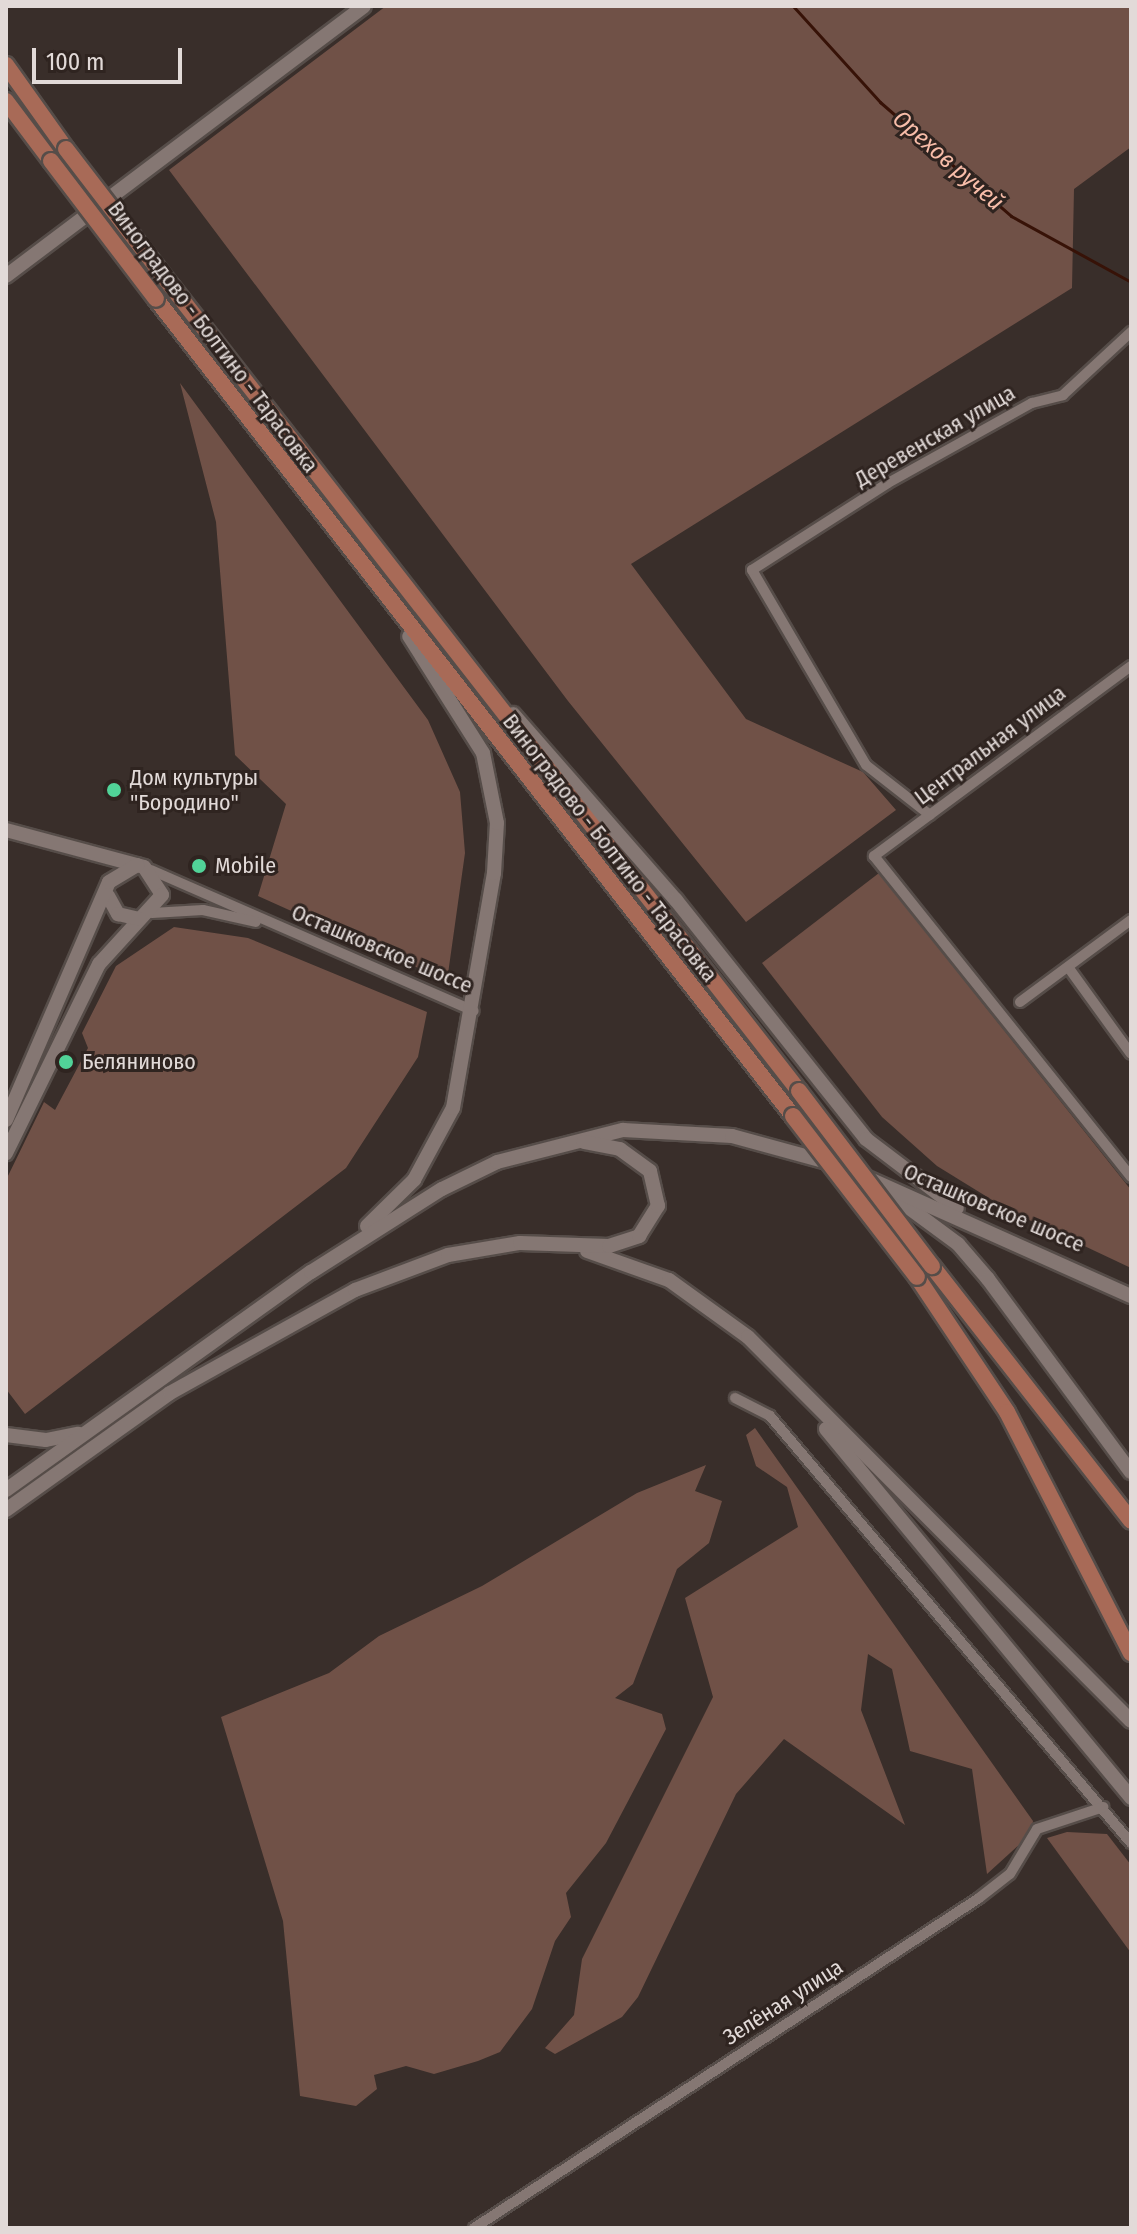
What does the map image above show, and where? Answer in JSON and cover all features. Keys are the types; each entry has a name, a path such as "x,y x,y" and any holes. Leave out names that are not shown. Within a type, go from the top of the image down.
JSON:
{"main road":[{"path":"6,276 364,6"},
{"name":"Виноградово - Болтино - Тарасовка","path":"6,65 172,287 1131,1521"},
{"name":"Виноградово - Болтино - Тарасовка","path":"6,101 344,544 917,1277 1007,1412 1131,1653"},
{"path":"6,1490 332,1258 414,1180 437,1145 473,1011 497,823 483,753 464,712 344,544"},
{"path":"458,653 601,811 866,1139 984,1227"},
{"path":"6,830 144,868 162,895 99,964 6,1153"},
{"path":"94,856 118,914 145,916"},
{"path":"6,1120 108,889 144,868"},
{"name":"Осташковское шоссе","path":"332,1258 442,1189 552,1145 623,1130 674,1131 732,1136 838,1165 984,1227 1131,1296"},
{"path":"6,1510 170,1393 355,1290 448,1255 520,1243 609,1246 639,1236 658,1192 650,1171 620,1149 552,1145"},
{"path":"854,1171 958,1244 1131,1472"},
{"path":"561,1245 669,1280 748,1337 1131,1721"},
{"path":"748,1337 1131,1798"},
{"path":"6,1435 46,1440 87,1433"},
{"path":"1063,1433 1131,1531"}],"street":[{"name":"Деревенская улица","path":"930,815 866,765 752,570 888,483 1032,403 1063,395 1131,332"},
{"name":"Центральная улица","path":"1131,666 874,856 1131,1177"},
{"name":"Осташковское шоссе","path":"144,868 473,1011"},
{"name":"Осташковское шоссе","path":"145,916 203,910 273,926"},
{"path":"1020,1002 1131,920"},
{"path":"1068,967 1131,1054"},
{"path":"735,1398 770,1416 1131,1843"},
{"name":"Зелёная улица","path":"474,2228 979,1898 1010,1874 1037,1829 1103,1807"}],"shaded area":[{"path":"386,6 1131,6 1131,147 1074,189 1072,288 631,564 746,719 863,772 896,810 746,922 568,701 169,170"},
{"path":"180,383 428,720 460,792 465,853 447,981 258,896 286,804 235,755 216,522"},
{"path":"879,873 1131,1190 1131,1268 1010,1211 937,1166 882,1117 762,963"},
{"path":"174,927 248,938 427,1012 418,1057 346,1168 25,1414 6,1389 6,1180 44,1102 55,1110 88,1048 82,1033 116,966"},
{"path":"755,1428 1033,1821 1031,1834 987,1874 972,1769 910,1751 892,1669 868,1654 861,1710 905,1825 784,1739 736,1794 638,1997 622,2017 555,2054 545,2048 574,2015 582,1959 713,1697 685,1598 798,1527 787,1487 756,1466 746,1435"},
{"path":"706,1465 695,1491 722,1501 709,1543 677,1569 633,1684 615,1698 662,1714 666,1729 606,1843 566,1893 571,1917 555,1941 532,2009 500,2052 478,2061 434,2074 406,2066 374,2075 377,2089 356,2106 300,2096 283,1921 221,1717 329,1673 379,1636 482,1586 637,1493"},
{"path":"1067,1832 1107,1834 1131,1865 1131,1953 1047,1838"}],"waterway":[{"name":"Орехов ручей","path":"793,6 880,102 1011,216 1131,282"}],"place":[{"name":"Дом культуры \"Бородино\"","path":"114,790"},
{"name":"Mobile","path":"199,866"},
{"name":"Беляниново","path":"66,1062"}]}
